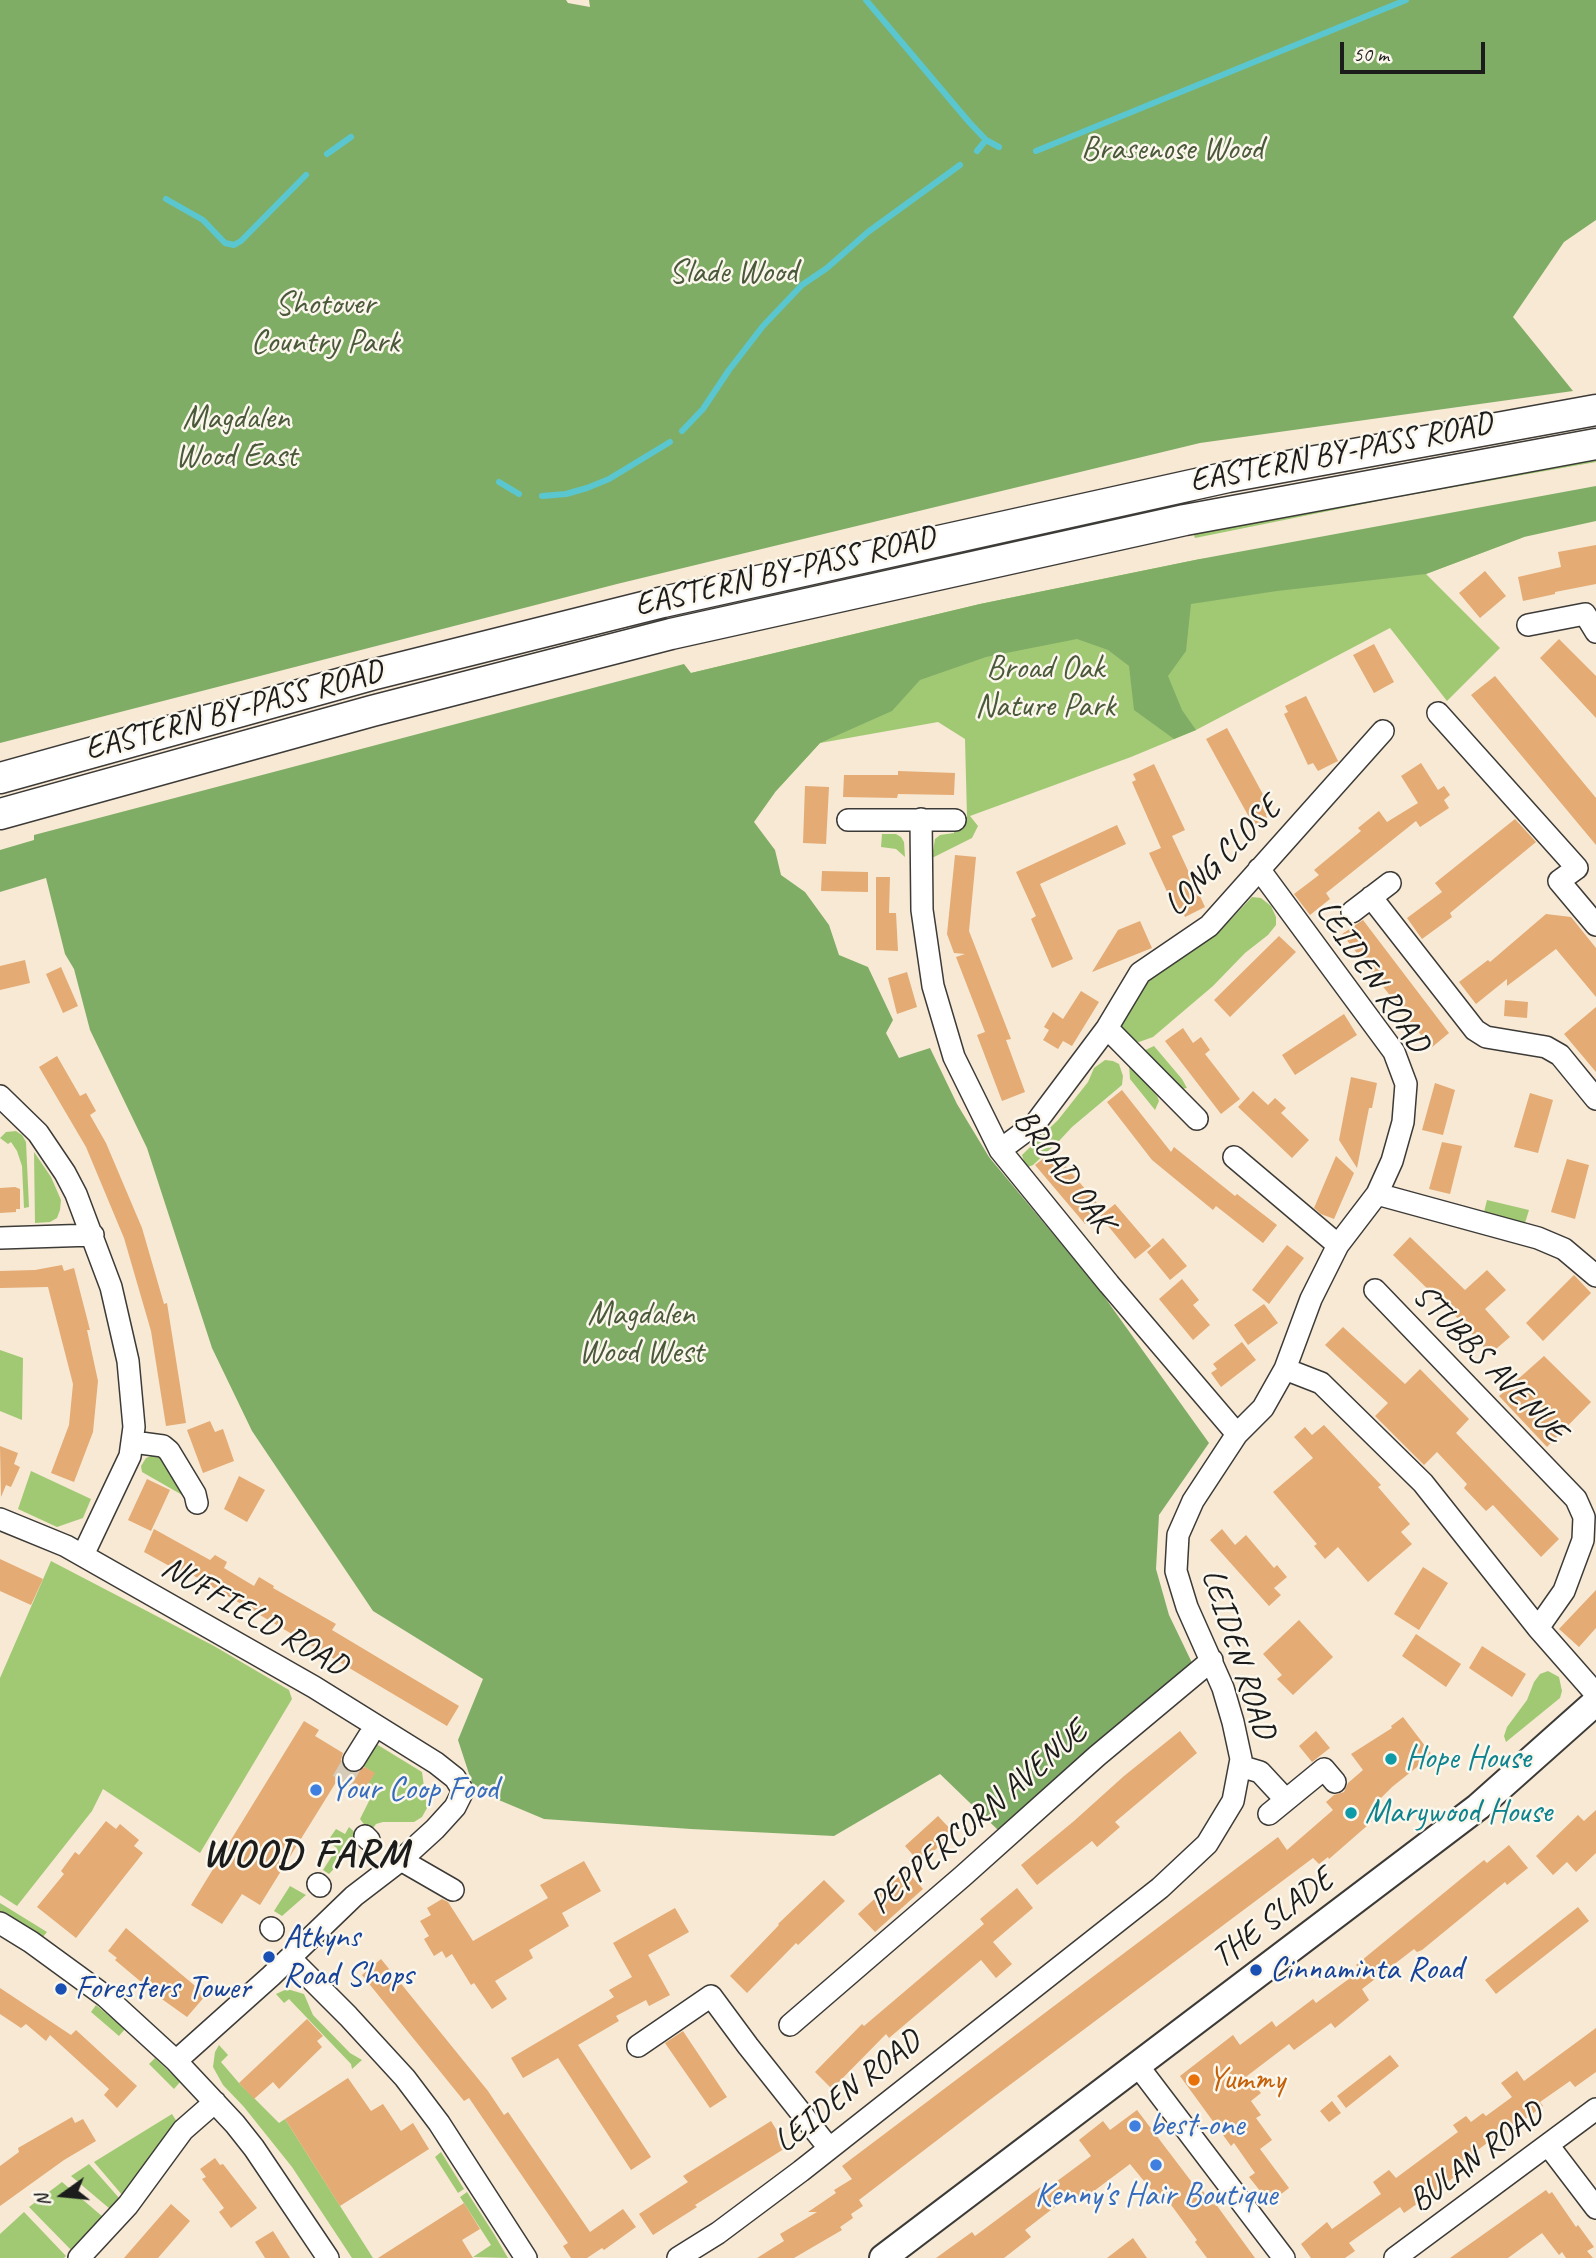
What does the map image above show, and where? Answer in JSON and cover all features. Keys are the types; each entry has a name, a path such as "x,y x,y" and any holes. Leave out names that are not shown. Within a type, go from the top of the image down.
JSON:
{"highway":[{"name":"EASTERN BY-PASS ROAD","path":"0,778 371,675 663,602 1228,477 1596,410"},
{"name":"EASTERN BY-PASS ROAD","path":"0,814 359,714 671,634 1185,520 1596,444"}],"main road":[{"name":"THE SLADE","path":"883,2258 1478,1807 1596,1702"}],"street":[{"path":"1528,625 1584,614 1596,632"},
{"path":"1438,713 1577,868 1559,881 1596,925"},
{"name":"LONG CLOSE","path":"1000,1150 1035,1124 1107,1028 1140,973 1209,926 1383,731"},
{"name":"BROAD OAK","path":"920,819 922,910 933,985 954,1057 1000,1150 1237,1434"},
{"path":"848,820 955,820"},
{"name":"LEIDEN ROAD","path":"678,2258 750,2210 1160,1888 1207,1844 1233,1801 1240,1766 1233,1722 1223,1688 1187,1607 1176,1571 1178,1535 1193,1501 1237,1434 1262,1408 1285,1369 1311,1299 1338,1245 1377,1194 1392,1161 1403,1122 1406,1084 1394,1052 1259,869"},
{"path":"1352,912 1390,883"},
{"path":"1371,897 1475,1030 1486,1037 1546,1047 1560,1055 1596,1099"},
{"path":"1107,1028 1197,1119"},
{"path":"0,1096 23,1116 50,1149 76,1194 111,1287 128,1362 133,1398 133,1443 124,1471 83,1555"},
{"path":"1234,1157 1338,1245"},
{"path":"1377,1194 1538,1238 1564,1249 1596,1276"},
{"path":"0,1238 93,1235"},
{"name":"STUBBS AVENUE","path":"1375,1290 1576,1499 1584,1517 1583,1540 1564,1591 1538,1628"},
{"path":"1285,1369 1321,1383 1423,1483 1538,1628 1596,1693"},
{"path":"133,1443 163,1446 169,1451 198,1503"},
{"name":"NUFFIELD ROAD","path":"0,1519 83,1555 314,1687 436,1763 455,1779 463,1791 455,1807 401,1860"},
{"name":"PEPPERCORN AVENUE","path":"790,2025 1097,1756 1212,1660"},
{"path":"355,1760 369,1736"},
{"path":"1240,1766 1260,1772 1286,1800"},
{"path":"1269,1814 1324,1769 1335,1782"},
{"path":"176,2061 354,1896 401,1860 453,1890"},
{"path":"0,1923 31,1942 104,1996 176,2061 254,2148 328,2258"},
{"path":"290,1958 405,2078 439,2123 526,2258"},
{"path":"638,2046 711,1996 829,2148"},
{"path":"1138,2066 1284,2258"},
{"path":"79,2258 128,2204 183,2130 215,2102"},
{"name":"BULAN ROAD","path":"1395,2258 1596,2109"},
{"path":"1548,2145 1596,2208"}],"green space":[{"name":"Shotover Country Park","path":"0,0 566,0 568,3 590,7 589,0 1596,0 1596,220 1564,242 1513,317 1573,391 1200,443 617,584 0,743"},
{"path":"1596,455 1596,462 1398,497 1195,538 1192,531"},
{"name":"Magdalen Wood West","path":"1596,486 1596,521 1524,537 1426,574 1191,604 1186,651 1168,676 1182,710 1196,730 1174,739 1134,710 1129,666 1108,650 1077,639 986,657 920,680 892,711 820,743 776,791 754,822 775,850 781,875 805,892 829,925 839,955 868,967 893,1020 886,1033 899,1058 930,1048 957,1104 989,1157 1098,1288 1209,1443 1159,1515 1156,1569 1169,1615 1195,1669 998,1830 940,1774 834,1836 544,1819 494,1798 472,1783 458,1740 483,1679 373,1611 252,1431 212,1348 147,1148 90,1030 74,969 65,954 46,878 0,892 0,850 34,840 34,835 684,664 691,673 980,604 1200,559"},
{"name":"Broad Oak Nature Park","path":"1524,537 1426,574 1500,648 1447,701 1390,628 1196,730 1131,757 970,816 978,826 972,838 932,858 935,839 940,835 954,833 954,823 967,817 965,739 938,722 820,743 776,791 691,673 980,604 1200,559"},
{"path":"882,834 896,834 901,837 905,857 896,849 881,847"},
{"path":"1252,897 1261,898 1271,906 1276,917 1276,925 1268,935 1153,1037 1139,1042 1132,1041 1121,1023 1143,986 1194,946 1218,933"},
{"path":"1154,1046 1187,1088 1181,1089 1141,1052"},
{"path":"1105,1060 1119,1064 1123,1076 1122,1085 1072,1127 1033,1165 1025,1165 1022,1155 1058,1120 1088,1082 1094,1068"},
{"path":"1129,1065 1157,1096 1159,1101 1155,1110 1130,1079"},
{"path":"16,1131 26,1142 29,1207 24,1208 22,1166 17,1151 11,1142 8,1144 0,1138 6,1132"},
{"path":"34,1152 51,1177 61,1200 57,1218 50,1222 35,1223"},
{"path":"1487,1200 1529,1210 1525,1223 1484,1212"},
{"path":"0,1350 23,1358 22,1420 0,1411"},
{"path":"159,1453 184,1496 142,1472 141,1466 146,1458"},
{"path":"31,1471 91,1499 83,1518 57,1527 18,1509"},
{"path":"51,1561 214,1646 289,1690 292,1699 200,1853 103,1789 92,1811 17,1906 0,1895 0,1678"},
{"path":"1548,1671 1559,1677 1562,1691 1560,1698 1506,1742 1504,1736 1507,1727 1527,1700 1534,1682 1540,1674"},
{"path":"373,1742 422,1772 427,1808 422,1817 414,1822 383,1822 376,1824 370,1832 360,1819 370,1799 362,1794 374,1773 357,1762"},
{"path":"349,1827 362,1839 329,1874 323,1870 337,1848 327,1842 336,1829 345,1834"},
{"path":"290,1886 306,1895 282,1916 274,1911"},
{"path":"0,1903 47,1932 42,1938 0,1913"},
{"path":"287,1989 304,1994 313,2015 350,2053 362,2060 352,2069 351,2064 289,1999 284,2003 276,1994"},
{"path":"96,2005 125,2029 119,2036 91,2012"},
{"path":"219,2045 228,2055 221,2062 239,2083 279,2123 285,2119 373,2258 352,2258 292,2167 223,2085 213,2067"},
{"path":"155,2058 180,2082 174,2089 149,2064"},
{"path":"172,2114 177,2122 123,2196 94,2162"},
{"path":"441,2152 464,2189 458,2193 435,2157"},
{"path":"89,2164 120,2199 110,2209 71,2176"},
{"path":"62,2182 103,2217 72,2251 29,2207"},
{"path":"467,2192 508,2258 473,2257 491,2245 460,2197"},
{"path":"24,2212 66,2256 64,2258 0,2258 0,2234"}],"building":[{"path":"1596,545 1596,584 1523,601 1518,577 1561,567 1558,552"},
{"path":"1485,571 1506,596 1480,618 1459,593"},
{"path":"1559,639 1596,676 1596,718 1540,658"},
{"path":"1374,644 1394,682 1374,693 1353,655"},
{"path":"1495,676 1596,798 1596,845 1471,695"},
{"path":"1306,696 1338,761 1318,771 1313,763 1308,765 1284,714 1288,712 1285,706"},
{"path":"1227,728 1272,811 1266,815 1268,821 1255,828 1206,739"},
{"path":"1421,763 1438,790 1444,786 1450,795 1444,800 1449,808 1420,827 1416,821 1326,893 1330,899 1310,915 1294,894 1319,875 1314,870 1361,831 1358,828 1379,811 1387,822 1418,803 1401,776"},
{"path":"1154,764 1185,830 1172,836 1205,907 1185,917 1181,908 1176,911 1149,853 1161,848 1132,782 1136,780 1133,774"},
{"path":"898,771 955,773 954,795 843,797 844,775 898,775"},
{"path":"805,786 829,787 826,844 803,843"},
{"path":"1515,819 1536,842 1450,913 1452,917 1422,939 1407,918 1442,892 1435,883"},
{"path":"1117,825 1126,844 1040,884 1073,959 1052,968 1031,919 1036,916 1016,872"},
{"path":"955,855 976,857 969,931 1011,1039 1006,1040 1025,1092 1002,1101 977,1035 985,1032 956,957 965,954 954,953 947,934"},
{"path":"822,871 868,872 868,892 821,891"},
{"path":"876,877 890,877 889,913 896,913 898,951 876,950"},
{"path":"1546,914 1571,917 1596,948 1596,997 1556,949 1507,986 1507,979 1476,1004 1459,982 1488,960 1490,962"},
{"path":"1363,920 1449,1033 1431,1048 1342,934"},
{"path":"1140,921 1152,948 1092,972 1118,930"},
{"path":"1279,936 1296,952 1230,1017 1214,1000"},
{"path":"25,960 30,983 0,990 0,966"},
{"path":"61,967 78,1006 63,1013 46,974"},
{"path":"907,972 917,1007 897,1014 888,978"},
{"path":"1081,991 1099,1002 1072,1046 1063,1041 1058,1049 1043,1040 1049,1030 1044,1027 1053,1012 1063,1019"},
{"path":"1505,1000 1528,1002 1527,1018 1504,1016"},
{"path":"1596,1007 1596,1072 1564,1034"},
{"path":"1344,1014 1357,1035 1295,1075 1282,1055"},
{"path":"1183,1028 1193,1043 1201,1037 1210,1050 1205,1054 1240,1099 1221,1114 1165,1041"},
{"path":"57,1056 80,1096 86,1093 96,1111 90,1115 106,1143 142,1228 164,1304 167,1303 186,1423 166,1426 151,1331 124,1238 86,1147 39,1067"},
{"path":"1351,1077 1377,1083 1357,1168 1339,1140"},
{"path":"1435,1083 1455,1090 1443,1135 1422,1130"},
{"path":"1122,1090 1171,1152 1174,1147 1235,1196 1237,1194 1277,1225 1263,1243 1216,1206 1213,1210 1152,1160 1107,1102"},
{"path":"1253,1091 1268,1105 1275,1098 1286,1108 1281,1113 1309,1140 1292,1158 1238,1107"},
{"path":"1530,1093 1553,1100 1538,1153 1514,1147"},
{"path":"1442,1142 1462,1146 1450,1194 1429,1189"},
{"path":"1053,1151 1102,1209 1085,1224 1035,1165"},
{"path":"1336,1156 1354,1173 1334,1219 1314,1208"},
{"path":"1567,1159 1589,1165 1575,1219 1551,1212"},
{"path":"0,1188 20,1189 20,1209 16,1209 16,1212 0,1213"},
{"path":"1115,1204 1151,1246 1135,1259 1100,1216"},
{"path":"1410,1237 1465,1290 1487,1270 1506,1290 1485,1309 1510,1337 1490,1354 1443,1302 1393,1255"},
{"path":"1163,1238 1187,1266 1170,1280 1147,1252"},
{"path":"1287,1245 1304,1258 1269,1304 1252,1290"},
{"path":"62,1265 64,1271 74,1268 90,1330 87,1330 98,1381 93,1432 74,1482 51,1473 69,1425 73,1384 48,1287 0,1288 0,1271 35,1270"},
{"path":"1574,1275 1591,1293 1543,1341 1526,1323"},
{"path":"1182,1279 1199,1300 1193,1305 1210,1325 1193,1340 1159,1299"},
{"path":"1264,1304 1278,1323 1248,1345 1234,1325"},
{"path":"1343,1327 1405,1384 1420,1369 1469,1419 1456,1433 1559,1539 1541,1557 1493,1505 1486,1511 1464,1488 1467,1484 1437,1452 1424,1465 1375,1416 1388,1403 1325,1345"},
{"path":"1242,1342 1256,1360 1221,1387 1211,1373 1217,1369 1213,1364"},
{"path":"1544,1356 1591,1402 1547,1447 1499,1396"},
{"path":"210,1421 215,1432 223,1429 234,1461 203,1473 187,1430"},
{"path":"1324,1425 1381,1485 1378,1487 1410,1524 1401,1532 1412,1544 1368,1582 1338,1547 1325,1559 1314,1546 1317,1544 1273,1492 1313,1458 1294,1437 1305,1427 1312,1435"},
{"path":"0,1446 18,1453 14,1464 20,1467 11,1487 6,1485 1,1497"},
{"path":"239,1476 265,1490 247,1522 224,1509"},
{"path":"147,1479 170,1490 151,1531 128,1520"},
{"path":"154,1529 210,1560 215,1555 227,1562 224,1568 254,1586 259,1577 336,1624 332,1630 459,1706 447,1726 184,1570 182,1573 144,1552"},
{"path":"1222,1529 1235,1545 1246,1535 1274,1568 1277,1565 1287,1577 1274,1588 1281,1595 1269,1606 1210,1540"},
{"path":"0,1559 43,1579 31,1605 0,1591"},
{"path":"1423,1567 1448,1583 1419,1630 1394,1614"},
{"path":"1596,1590 1596,1628 1579,1647 1559,1629"},
{"path":"1299,1620 1333,1657 1293,1695 1277,1679 1282,1675 1263,1654"},
{"path":"1416,1634 1461,1664 1446,1687 1402,1656"},
{"path":"1482,1646 1526,1674 1512,1697 1469,1668"},
{"path":"1403,1717 1432,1755 1392,1787 1369,1810 1376,1818 1329,1859 1328,1857 1319,1864 1313,1858 987,2102 859,2200 863,2206 851,2214 853,2218 840,2227 842,2230 794,2258 757,2258 784,2241 780,2234 817,2212 808,2212 852,2179 842,2166 1278,1837 1287,1850 1333,1810 1326,1802 1334,1795 1344,1792 1348,1783 1363,1770 1351,1754 1392,1728 1391,1726"},
{"path":"304,1721 319,1730 315,1736 343,1753 341,1760 347,1771 354,1773 365,1767 375,1773 362,1794 338,1779 260,1905 242,1894 222,1924 191,1905"},
{"path":"1180,1731 1197,1753 1115,1822 1120,1827 1097,1847 1092,1841 1037,1885 1021,1865"},
{"path":"1316,1731 1330,1748 1312,1762 1299,1746"},
{"path":"1596,1810 1596,1853 1576,1872 1567,1862 1553,1875 1536,1856 1578,1815 1584,1821"},
{"path":"938,1816 954,1833 920,1863 905,1846"},
{"path":"106,1821 116,1829 120,1824 139,1840 134,1846 143,1853 76,1938 37,1907 64,1874 61,1871 75,1852 79,1855"},
{"path":"1509,1845 1528,1868 1507,1885 1505,1882 1422,1950 1417,1952 1414,1949 1362,1989 1369,2000 1335,2028 1331,2023 1294,2050 1289,2044 1247,2076 1261,2093 1251,2101 1261,2115 1256,2118 1272,2140 1260,2149 1289,2188 1276,2198 1272,2192 1265,2197 1249,2177 1255,2173 1234,2143 1231,2146 1180,2076 1233,2035 1240,2045 1272,2021 1276,2027 1313,1999 1316,2003 1361,1970 1356,1965 1484,1860 1487,1863"},
{"path":"584,1861 601,1891 562,1913 569,1926 529,1950 533,1958 495,1981 507,1999 492,2009 474,1983 471,1985 452,1954 446,1958 442,1951 434,1956 424,1939 429,1936 420,1921 431,1915 427,1908 442,1899 448,1902 473,1941 548,1898 540,1885"},
{"path":"906,1870 923,1889 875,1932 858,1914"},
{"path":"824,1880 845,1901 798,1945 796,1943 747,1993 730,1976"},
{"path":"1017,1888 1033,1908 993,1942 1012,1964 996,1978 981,1960 889,2038 886,2034 832,2089 815,2072 862,2024 864,2026 984,1924 980,1919"},
{"path":"1578,1907 1589,1921 1496,1994 1485,1980"},
{"path":"675,1908 689,1932 648,1955 670,1995 649,2006 646,2000 616,2016 619,2021 578,2045 651,2157 631,2170 558,2058 523,2078 511,2058 614,1997 609,1990 632,1977 613,1943"},
{"path":"126,1928 206,1995 187,2017 159,1997 108,1951"},
{"path":"381,1959 488,2091 504,2115 508,2112 590,2232 623,2209 636,2227 604,2250 602,2248 587,2258 571,2258 563,2246 568,2243 469,2098 464,2101 362,1975"},
{"path":"0,1988 71,2035 76,2030 137,2086 117,2108 104,2095 109,2089 50,2035 46,2041 26,2024 21,2028 0,2014"},
{"path":"307,2019 323,2036 317,2041 322,2047 279,2089 273,2082 254,2099 239,2083"},
{"path":"1596,2028 1596,2072 1575,2087 1570,2081 1540,2102 1543,2106 1516,2126 1514,2123 1459,2164 1463,2170 1444,2185 1404,2213 1400,2207 1349,2243 1355,2251 1345,2258 1311,2258 1301,2244 1327,2222 1332,2229 1381,2194 1373,2182 1389,2170 1396,2178 1458,2132 1453,2125 1466,2116 1471,2122 1483,2113 1486,2116 1512,2097 1501,2083 1517,2071 1524,2081"},
{"path":"683,2031 727,2097 710,2108 665,2043"},
{"path":"1390,2055 1399,2066 1346,2108 1337,2096"},
{"path":"348,2078 371,2111 383,2104 401,2131 413,2123 429,2149 340,2206 285,2119"},
{"path":"1332,2101 1341,2113 1329,2122 1320,2111"},
{"path":"1137,2110 1194,2185 1197,2183 1213,2205 1215,2203 1255,2258 1207,2258 1163,2194 1158,2198 1130,2164 1090,2194 1088,2191 1073,2202 1069,2196 1025,2230 1031,2237 1004,2258 936,2258 972,2232 975,2236 1042,2186 1045,2190 1091,2156 1079,2140 1103,2121 1110,2130"},
{"path":"72,2117 75,2123 83,2119 96,2141 64,2160 0,2206 0,2166 19,2152 18,2148"},
{"path":"771,2121 787,2147 653,2235 639,2214 688,2182 683,2176"},
{"path":"215,2158 220,2165 223,2164 257,2208 231,2228 219,2212 224,2208 202,2179 206,2177 200,2169"},
{"path":"1546,2190 1549,2194 1552,2192 1576,2227 1578,2225 1594,2247 1587,2251 1593,2258 1566,2258 1562,2252 1559,2255 1542,2233 1508,2258 1450,2258"},
{"path":"464,2203 480,2229 462,2240 473,2258 378,2258"},
{"path":"171,2204 190,2221 158,2258 124,2258"},
{"path":"273,2231 290,2258 265,2258 255,2242"},
{"path":"1133,2238 1147,2258 1107,2258"}],"waterway":[{"path":"866,0 969,122 986,140 999,147"},
{"path":"1036,151 1406,0"},
{"path":"327,154 351,137"},
{"path":"977,151 986,140"},
{"path":"682,431 703,409 763,326 802,285 827,268 868,232 960,165"},
{"path":"166,199 203,220 225,243 234,245 306,175"},
{"path":"542,496 566,494 609,479 670,442"},
{"path":"499,482 519,494"}],"tunnel":[{"path":"342,1781 354,1760"}],"place":[{"name":"Hope House","path":"1391,1759"},
{"name":"Your Coop Food","path":"316,1790"},
{"name":"Marywood House","path":"1351,1813"},
{"name":"Atkyns Road Shops","path":"269,1957"},
{"name":"Cinnaminta Road","path":"1256,1970"},
{"name":"Foresters Tower","path":"61,1989"},
{"name":"Yummy","path":"1194,2080"},
{"name":"best-one","path":"1135,2126"},
{"name":"Kenny's Hair Boutique","path":"1156,2165"}],"district":[{"name":"WOOD FARM","path":"306,1856"}],"park label":[{"name":"Brasenose Wood","path":"1172,150"},
{"name":"Slade Wood","path":"733,273"},
{"name":"Magdalen Wood East","path":"236,438"}]}
